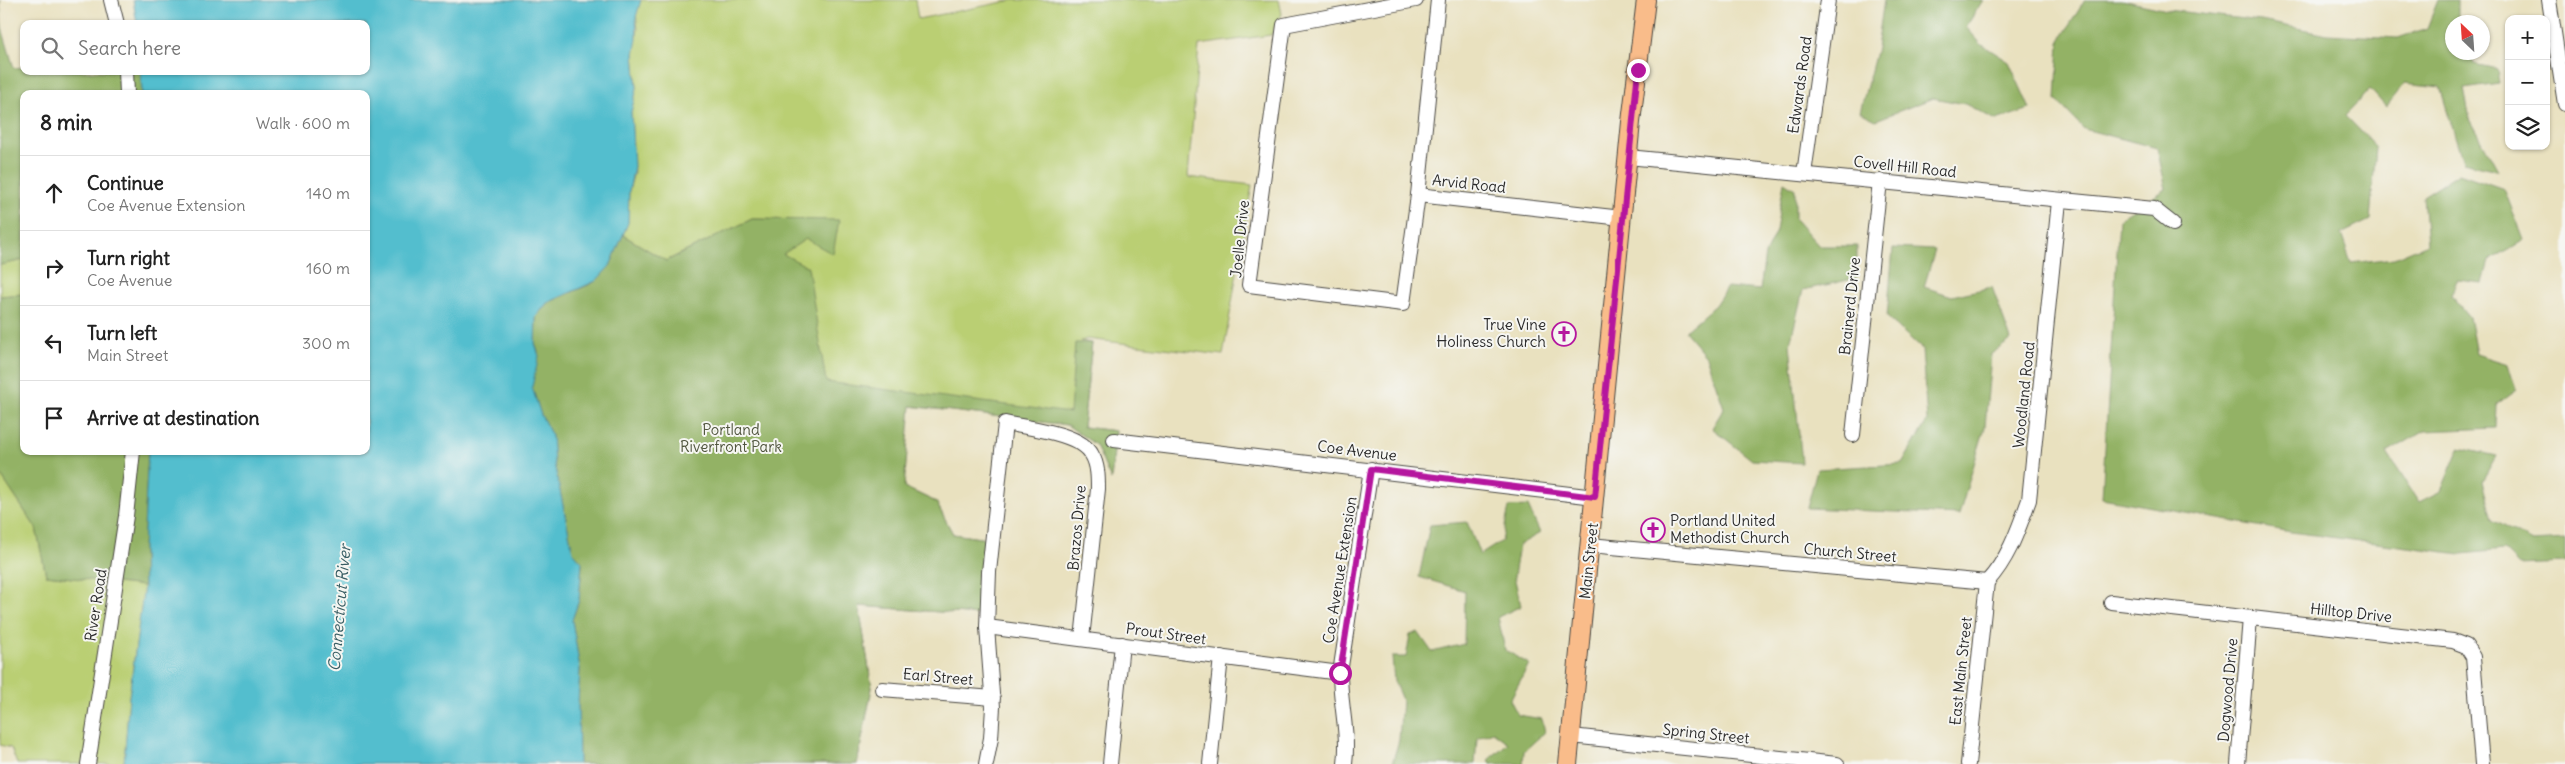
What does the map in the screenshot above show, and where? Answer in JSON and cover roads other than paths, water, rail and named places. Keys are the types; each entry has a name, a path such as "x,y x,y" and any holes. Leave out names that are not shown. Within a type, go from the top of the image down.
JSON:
{"main road":[{"name":"Main Street","path":"1568,764 1628,157 1646,0"}],"street":[{"path":"111,0 116,20"},
{"name":"Joelle Drive","path":"1416,0 1284,25 1249,285 1403,304 1418,195"},
{"name":"Arvid Road","path":"1438,0 1418,195 1622,218"},
{"name":"Edwards Road","path":"1804,174 1828,0"},
{"path":"2548,0 2565,104"},
{"path":"126,75 127,90"},
{"name":"Covell Hill Road","path":"1628,157 2154,210 2173,224"},
{"name":"Brainerd Drive","path":"1853,435 1880,181"},
{"name":"Woodland Road","path":"1987,582 2001,568 2016,538 2029,500 2059,200"},
{"name":"Brazos Drive","path":"987,627 989,572 1005,424 1060,435 1076,442 1092,453 1098,470 1098,490 1082,639"},
{"name":"Coe Avenue","path":"1114,440 1595,497"},
{"name":"River Road","path":"88,764 126,516 133,455"},
{"name":"Coe Avenue Extension","path":"1345,764 1348,744 1340,694 1340,673 1371,469"},
{"name":"Church Street","path":"1590,545 1987,582"},
{"name":"East Main Street","path":"1968,764 1987,582"},
{"name":"Hilltop Drive","path":"2111,602 2453,641 2466,646 2473,657 2482,764"},
{"name":"Dogwood Drive","path":"2238,764 2250,618"},
{"path":"986,764 991,738 992,698 987,627"},
{"name":"Prout Street","path":"987,627 1340,673"},
{"path":"1110,764 1122,644"},
{"path":"1210,764 1221,657"},
{"name":"Earl Street","path":"882,689 992,698"},
{"name":"Spring Street","path":"1571,736 1837,764"}],"water":[{"name":"Connecticut River","path":"133,0 641,0 636,17 637,39 634,54 637,88 631,112 634,166 629,191 628,223 610,266 596,281 547,303 536,317 535,343 539,356 532,387 541,415 552,436 554,463 573,552 582,562 579,600 572,620 580,669 578,703 579,764 124,764 129,697 144,586 143,550 148,455 370,455 370,90 142,90 141,75 370,75 370,20 136,20"}],"place":[{"name":"True Vine Holiness Church","path":"1564,334"},
{"name":"Portland United Methodist Church","path":"1653,530"}],"park label":[{"name":"Portland Riverfront Park","path":"731,438"}]}
